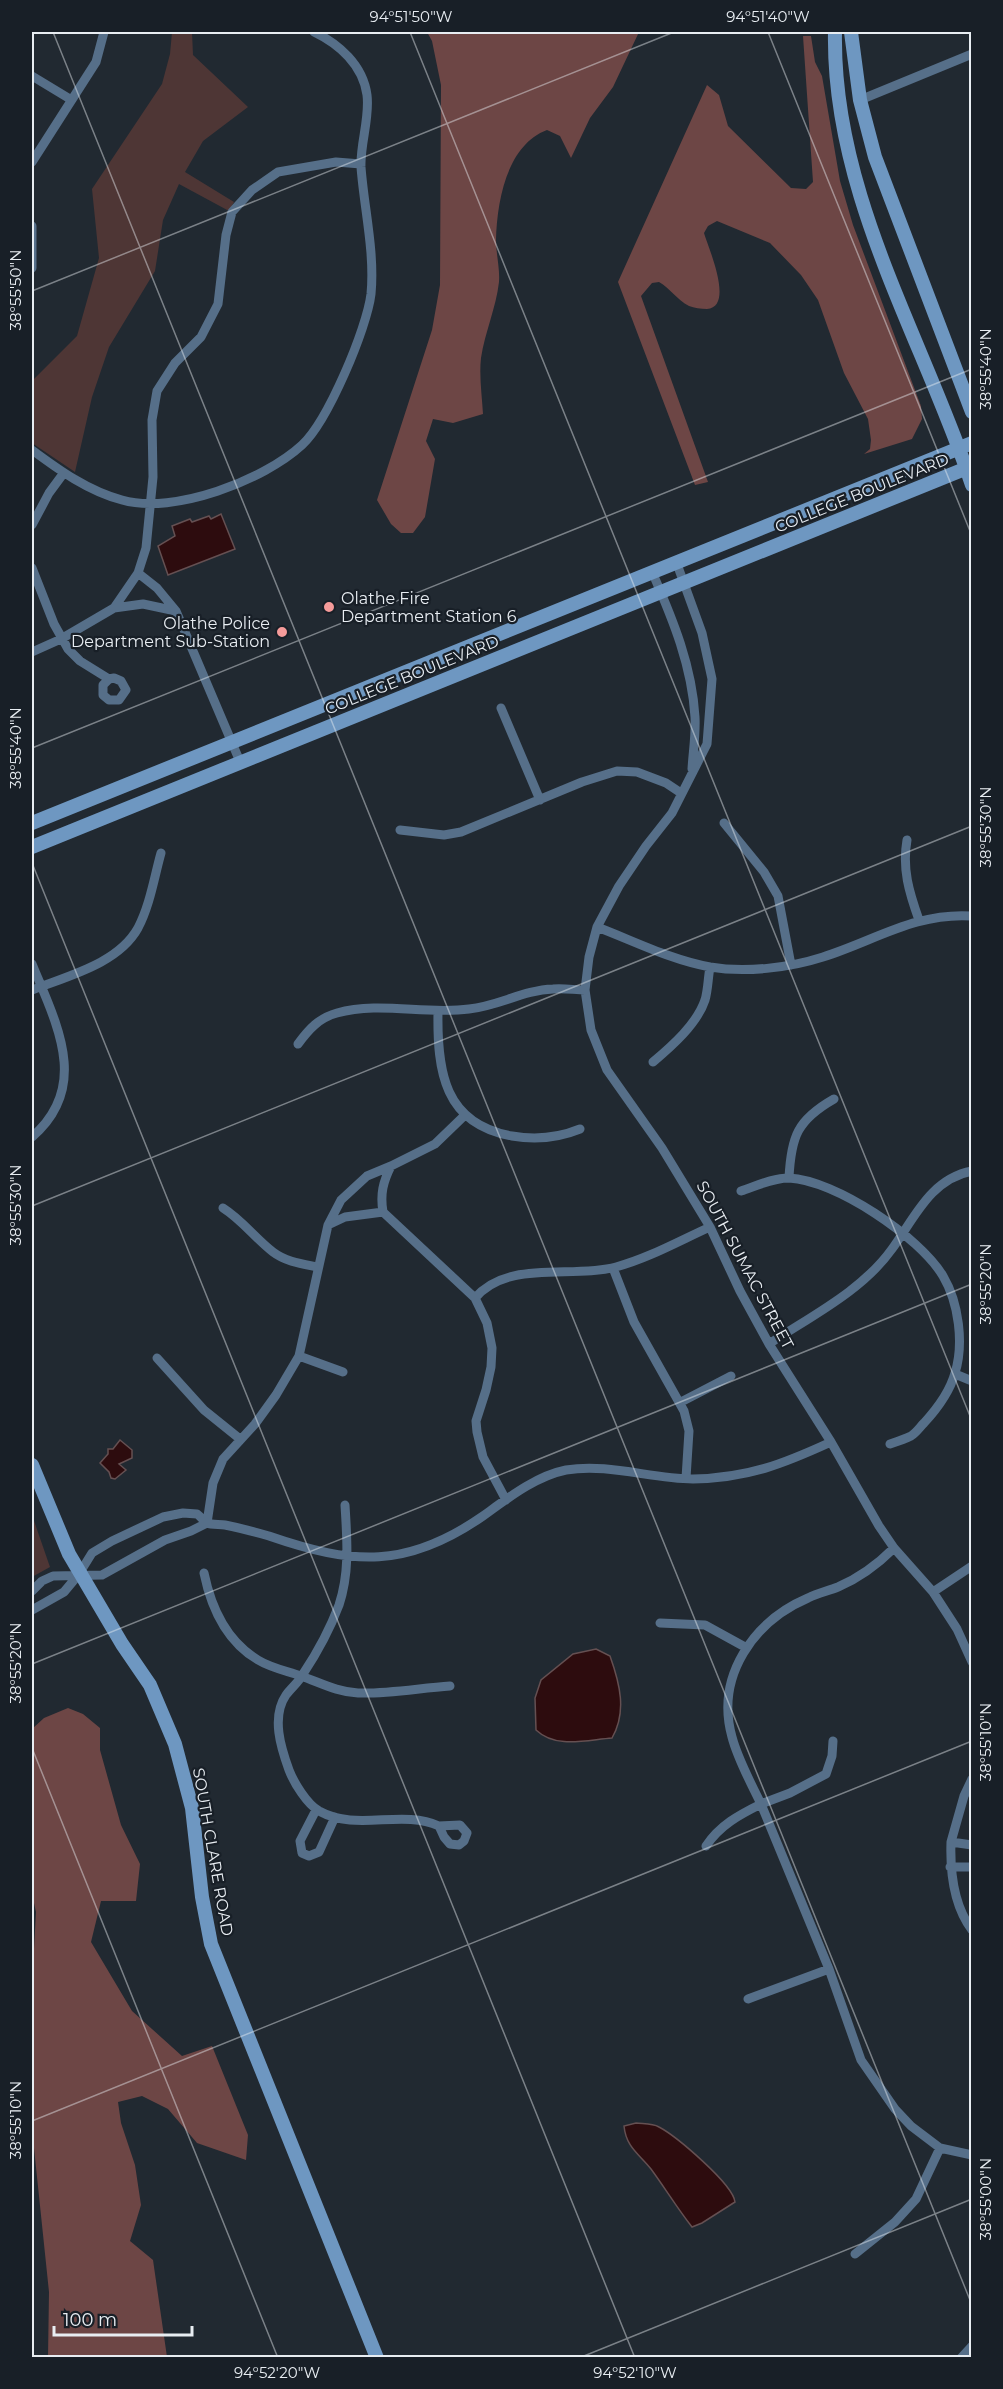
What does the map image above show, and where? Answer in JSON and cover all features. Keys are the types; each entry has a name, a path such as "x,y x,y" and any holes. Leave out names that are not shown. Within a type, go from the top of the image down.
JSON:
{"street":[{"path":"32,162 70,99 96,62 104,32"},
{"path":"32,450 63,474 123,501 150,502 202,497 272,468 304,444 326,413 363,330 371,294 371,256 361,164 367,95 359,73 346,53 328,38 314,32"},
{"path":"835,32 840,109 857,186 872,231 958,449 969,467 972,485"},
{"path":"851,32 860,100 883,182 972,412"},
{"path":"860,100 972,54"},
{"path":"32,76 70,99"},
{"path":"114,608 138,573 146,548 153,477 152,420 157,391 175,363 201,337 218,304 226,235 232,212 252,190 278,172 328,163 361,164"},
{"path":"32,226 32,267"},
{"name":"COLLEGE BOULEVARD","path":"32,823 972,443"},
{"name":"COLLEGE BOULEVARD","path":"32,847 969,467"},
{"path":"32,525 49,493 63,474"},
{"name":"SOUTH SUMAC STREET","path":"677,564 702,633 712,679 707,744 672,813 619,886 597,927 589,957 585,990 591,1030 607,1070 662,1148 710,1227 740,1291 879,1526 894,1548 933,1592 957,1629 972,1662"},
{"path":"32,568 61,639 80,661 108,680"},
{"path":"138,573 157,588 176,611 241,764"},
{"name":"SOUTH SUMAC STREET","path":"653,573 685,653 692,686 695,719 692,771"},
{"path":"32,652 61,639 114,608 143,604 176,611"},
{"path":"501,708 540,800"},
{"path":"400,830 444,835 461,831 617,771 637,772 681,793"},
{"path":"723,823 764,872 778,896 791,964"},
{"path":"907,840 904,859 906,880 919,920"},
{"path":"36,988 103,960 127,942 137,930 146,909 161,853"},
{"path":"597,927 676,958 710,967 751,969 823,957 919,920 940,916 972,916"},
{"path":"32,964 36,988 63,1044 65,1076 56,1105 39,1131 32,1137"},
{"path":"653,1062 666,1051 694,1019 705,1000 710,967"},
{"path":"298,1044 309,1028 320,1020 338,1013 373,1009 438,1012 494,1005 553,989 585,990"},
{"path":"438,1012 439,1062 446,1084 464,1116 482,1127 528,1139 563,1136 580,1129"},
{"path":"789,1178 794,1142 801,1123 816,1109 834,1099"},
{"path":"207,1523 216,1475 223,1460 255,1424 276,1395 299,1356 328,1225 341,1200 353,1186 367,1176 435,1144 464,1116"},
{"path":"391,1166 383,1182 381,1198 383,1212 475,1298 488,1323 492,1348 491,1367 476,1421 477,1432 483,1457 506,1500"},
{"path":"770,1344 858,1285 880,1264 924,1200 948,1181 972,1171"},
{"path":"741,1191 768,1181 789,1178 838,1191 903,1233 943,1276 955,1305 960,1345 955,1374 933,1413 911,1436 890,1444"},
{"path":"223,1208 244,1222 274,1253 290,1261 318,1267"},
{"path":"328,1225 345,1217 383,1212"},
{"path":"475,1298 481,1290 494,1283 516,1276 614,1268 710,1227"},
{"path":"614,1268 634,1322 681,1402 688,1431 686,1478"},
{"path":"299,1356 343,1372"},
{"path":"157,1358 204,1410 240,1439"},
{"path":"955,1374 972,1381"},
{"path":"681,1402 731,1376"},
{"path":"32,1610 64,1592 92,1553 154,1520 172,1515 197,1514 207,1523 254,1532 327,1554 375,1559 423,1548 470,1525 526,1486 560,1471 583,1468 686,1478 731,1476 771,1468 831,1442"},
{"name":"SOUTH CLARE ROAD","path":"32,1465 61,1537 79,1574 150,1685 175,1744 192,1808 202,1897 211,1944 377,2358"},
{"path":"345,1505 348,1556 343,1591 336,1613 302,1677 285,1696 280,1714 279,1738 291,1776 316,1810 358,1822 414,1819 428,1821 439,1826"},
{"path":"32,1591 42,1581 53,1576 102,1575 165,1540 207,1523"},
{"path":"894,1548 859,1577 788,1608 763,1626 745,1647 737,1665 730,1693 729,1716 732,1737 829,1969 861,2061 895,2109 911,2126 940,2148 972,2155"},
{"path":"933,1592 972,1566"},
{"path":"204,1573 215,1612 227,1632 257,1659 278,1669 334,1689 359,1693 450,1686"},
{"path":"660,1623 705,1625 745,1647"},
{"path":"706,1846 716,1831 738,1816 826,1774 832,1756 833,1741"},
{"path":"972,1779 964,1796 951,1842 951,1867 956,1892 972,1930"},
{"path":"316,1810 300,1841 302,1853 309,1856 319,1852 335,1817"},
{"path":"951,1842 972,1845"},
{"path":"951,1867 972,1867"},
{"path":"748,1999 829,1969"},
{"path":"855,2254 895,2222 916,2199 940,2148"},
{"path":"961,2358 972,2346"}],"shaded area":[{"path":"172,32 192,32 193,55 248,107 203,141 185,172 234,202 229,211 179,184 163,220 155,271 109,347 92,397 75,472 32,443 32,381 77,336 99,258 92,189 162,84 170,54"},
{"path":"427,32 639,32 613,87 590,118 571,158 560,136 547,130 533,137 514,161 507,176 499,208 496,240 499,282 480,365 483,414 453,423 433,419 426,441 435,459 425,517 413,533 401,533 391,524 377,500 432,330 440,285 441,85 432,41"},
{"path":"803,36 811,36 815,62 822,76 840,181 853,225 921,406 922,419 912,439 864,454 870,449 868,419 844,373 818,300 801,275 770,243 717,221 708,226 704,233 718,276 719,298 715,306 707,309 689,306 659,282 652,283 641,296 708,482 695,485 618,282 707,85 719,95 728,126 791,188 806,189 813,182"},
{"path":"221,514 235,549 168,575 158,546 175,536 172,526 190,519 192,522 209,516 211,519"},
{"path":"120,1440 132,1450 132,1458 119,1464 126,1470 115,1479 111,1478 109,1472 100,1463 108,1454 108,1449 113,1449"},
{"path":"32,1515 50,1567 32,1577"},
{"path":"596,1649 610,1656 619,1687 621,1708 617,1728 612,1738 572,1742 553,1740 544,1736 536,1730 535,1698 541,1680 573,1654"},
{"path":"68,1708 83,1714 100,1728 100,1750 121,1825 140,1864 136,1901 101,1901 91,1942 132,2011 182,2056 212,2046 248,2135 246,2160 197,2143 168,2109 142,2096 118,2102 121,2123 135,2165 141,2205 130,2241 153,2260 167,2357 48,2357 49,2292 32,2129 32,1985 36,1912 32,1894 32,1729 44,1718"},
{"path":"636,2123 656,2126 678,2140 715,2173 732,2194 735,2202 692,2227 651,2169 630,2145 624,2126"}],"place":[{"name":"Olathe Fire Department Station 6","path":"329,607"},
{"name":"Olathe Police Department Sub-Station","path":"282,632"}]}
